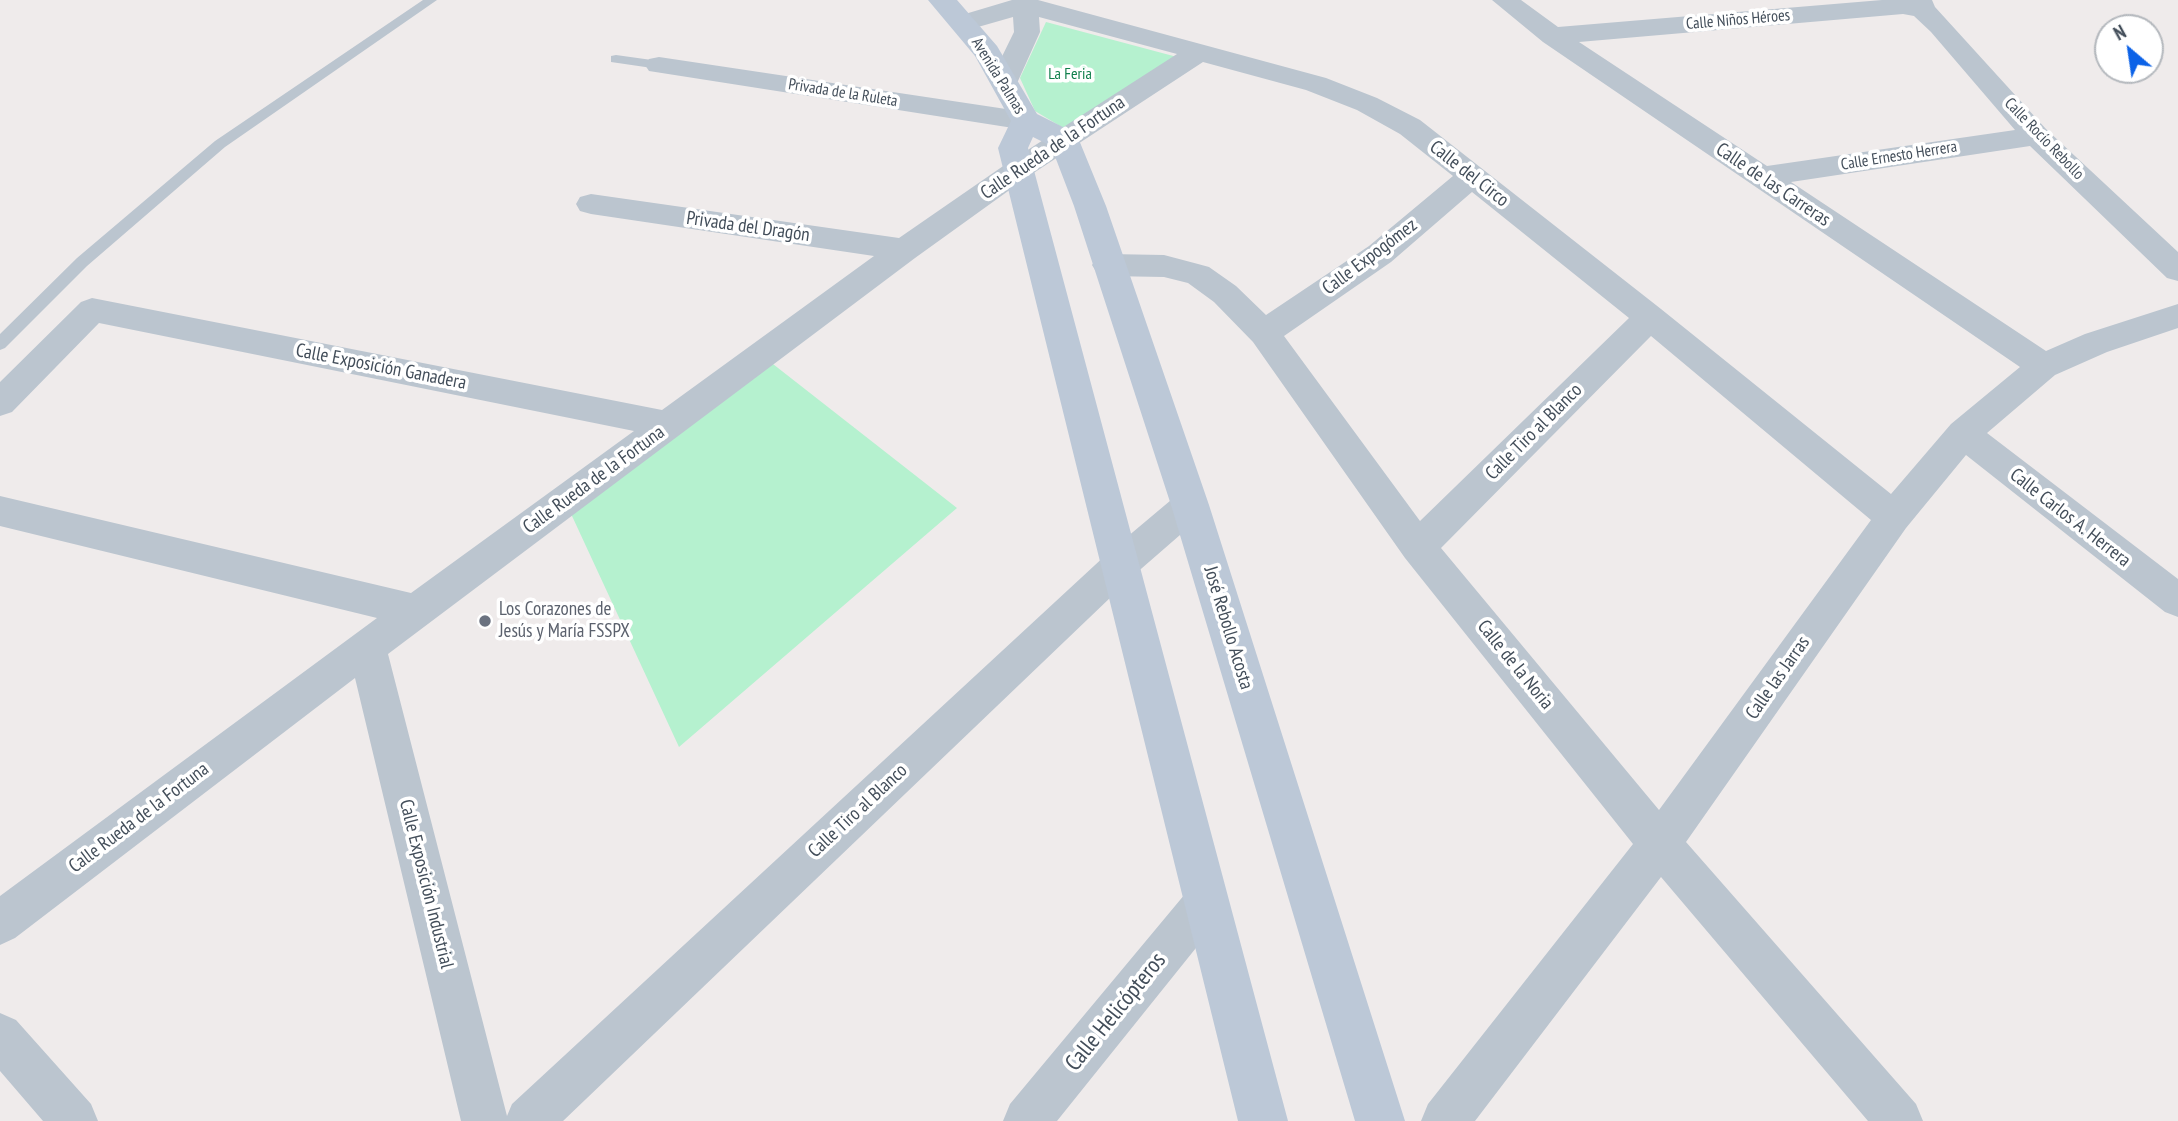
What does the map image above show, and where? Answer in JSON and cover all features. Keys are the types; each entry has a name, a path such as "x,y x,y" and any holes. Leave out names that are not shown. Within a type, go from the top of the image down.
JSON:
{"main road":[{"name":"Avenida Palmas","path":"942,0 987,52 1026,121 1064,140"},
{"name":"Avenida Palmas","path":"1019,169 1013,148 1026,121"},
{"name":"José Rebollo Acosta","path":"1064,140 1090,205 1190,506 1380,1121"},
{"path":"1019,169 1263,1121"}],"street":[{"path":"964,23 1026,2 1027,32 1004,81"},
{"name":"Calle del Circo","path":"1026,2 1316,84 1367,104 1410,127 1650,317 1893,517"},
{"name":"Calle de las Carreras","path":"1517,5 1552,36 2043,366"},
{"name":"Calle Niños Héroes","path":"1552,36 1921,5"},
{"name":"Calle Rocío Rebollo","path":"1921,5 2036,136 2178,270"},
{"name":"Calle Rueda de la Fortuna","path":"0,923 367,647 904,250 1019,169 1199,52"},
{"name":"Privada de la Ruleta","path":"659,65 1026,121"},
{"name":"Calle Ernesto Herrera","path":"1762,177 2036,136"},
{"name":"Calle Expogómez","path":"1264,333 1380,254 1472,176"},
{"name":"Privada del Dragón","path":"591,204 904,250"},
{"name":"Calle de la Noria","path":"1108,265 1164,266 1198,275 1225,294 1264,333 1419,547 1660,844 1899,1121"},
{"name":"Calle Exposición Ganadera","path":"0,403 92,310 670,425"},
{"name":"Calle las Jarras","path":"1445,1121 1660,844 1893,517 1963,435 2043,366 2096,343 2178,316"},
{"name":"Calle Tiro al Blanco","path":"1419,547 1650,317"},
{"name":"Calle Carlos A. Herrera","path":"1963,435 2178,601"},
{"name":"Calle Tiro al Blanco","path":"529,1121 1121,564 1190,506"},
{"path":"0,511 416,611"},
{"name":"Calle Exposición Industrial","path":"367,647 485,1121"},
{"name":"Calle Helicópteros","path":"1027,1121 1205,903"},
{"path":"0,1036 74,1121"}],"lane":[{"path":"0,344 82,262 220,144 431,0"},
{"path":"616,59 659,65"}],"green space":[{"name":"La Feria","path":"1046,22 1177,57 1065,129 1035,111 1020,78"},
{"path":"764,357 957,508 679,747 566,503"}],"place":[{"name":"Los Corazones de Jesús y María FSSPX","path":"485,621"}]}
